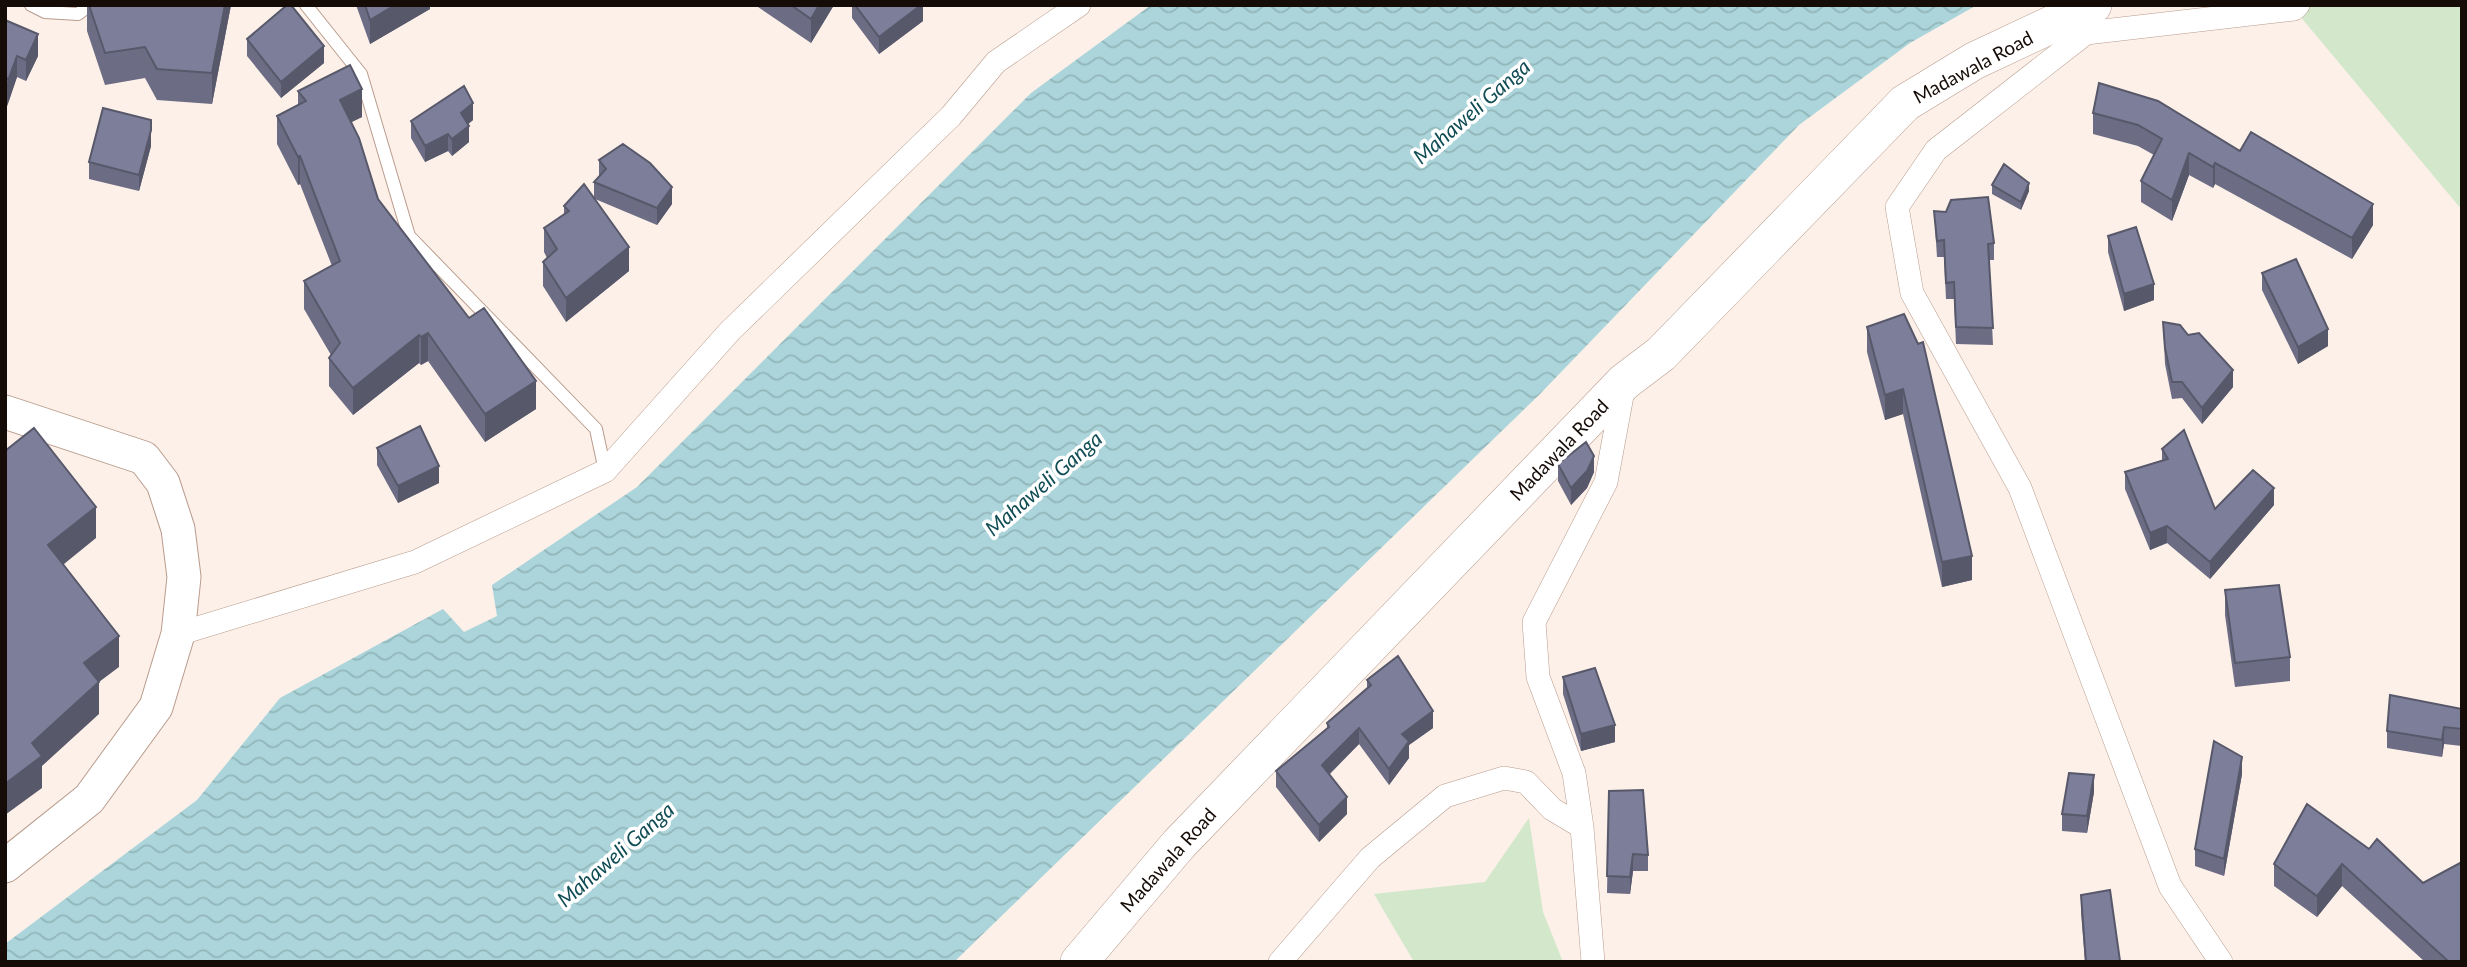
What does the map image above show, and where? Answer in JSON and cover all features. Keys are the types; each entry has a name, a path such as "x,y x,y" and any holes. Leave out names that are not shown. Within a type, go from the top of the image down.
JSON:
{"main road":[{"name":"Madawala Road","path":"1079,962 1179,844 1624,382 1661,354 1905,103 1974,61 2093,5"}],"street":[{"path":"178,634 415,562 605,471 730,331 951,116 996,62 1079,5"},
{"path":"2221,962 2170,886 2020,488 1912,293 1897,206 1936,150 2085,33 2294,9 2298,5"},
{"path":"1593,962 1574,773 1538,677 1534,622 1606,482 1624,382"},
{"path":"5,412 144,458 163,483 178,529 184,577 178,634 156,707 89,799 5,866"},
{"path":"1280,962 1370,858 1445,796 1504,778 1526,782 1552,809 1581,827"}],"lane":[{"path":"32,5 45,12 78,14 90,5"},
{"path":"306,5 361,74 410,236 596,429 605,471"}],"green space":[{"path":"2298,5 2462,5 2462,210 2294,9"},
{"path":"1529,818 1543,912 1563,962 1414,962 1374,894 1485,882"}],"water":[{"name":"Mahaweli Ganga","path":"1151,5 1977,5 1910,43 1799,125 1539,395 954,962 5,962 5,944 197,800 280,698 443,609 464,632 497,616 492,585 637,487 1031,93"}],"building":[{"path":"89,5 225,5 212,73 157,69 145,47 105,53"},
{"path":"287,5 291,5 324,46 281,82 247,39"},
{"path":"365,5 395,5 370,20"},
{"path":"791,5 819,5 811,19"},
{"path":"855,5 921,5 879,37"},
{"path":"5,20 38,34 26,60 17,56 9,78 5,79"},
{"path":"350,65 362,89 340,100 359,138 378,199 469,318 484,308 536,381 485,414 428,333 421,337 419,335 353,388 329,358 340,343 304,281 340,261 300,156 298,157 277,116 306,101 298,91"},
{"path":"2099,83 2158,101 2240,151 2251,132 2373,204 2352,238 2215,163 2213,167 2189,153 2172,200 2141,181 2162,139 2138,125 2093,113"},
{"path":"464,86 473,103 461,113 469,126 452,139 448,134 425,146 411,121"},
{"path":"103,108 151,120 151,130 139,175 89,162"},
{"path":"623,144 650,163 672,187 657,208 594,182 606,169 599,160"},
{"path":"2004,164 2029,183 2021,202 1992,185"},
{"path":"584,184 629,247 566,298 543,262 557,249 544,228 569,211 564,206"},
{"path":"1988,197 1994,243 1988,244 1993,328 1956,327 1954,282 1946,283 1944,240 1937,241 1934,211 1946,212 1951,200"},
{"path":"2136,227 2154,284 2124,294 2108,236"},
{"path":"2296,259 2328,329 2298,347 2262,273"},
{"path":"1904,314 1918,344 1923,342 1972,556 1942,562 1903,389 1885,395 1867,327"},
{"path":"2163,322 2180,325 2188,335 2199,333 2233,370 2202,408 2182,382 2172,382"},
{"path":"420,426 439,466 398,486 377,448"},
{"path":"34,428 96,507 48,545 119,636 84,663 99,682 32,743 42,756 5,784 5,451"},
{"path":"2184,430 2215,509 2253,470 2274,488 2210,562 2167,526 2150,533 2125,472 2168,459 2162,449"},
{"path":"1586,442 1594,456 1587,471 1571,488 1558,464"},
{"path":"2279,585 2290,657 2235,663 2225,590"},
{"path":"1398,656 1433,711 1402,734 1409,741 1389,769 1359,728 1322,765 1347,797 1319,825 1276,771 1329,727 1327,723 1371,685 1367,680"},
{"path":"1595,668 1615,725 1581,734 1563,677"},
{"path":"2390,695 2462,709 2462,729 2444,727 2442,740 2387,731"},
{"path":"2214,741 2242,757 2224,859 2195,849"},
{"path":"2069,773 2094,775 2087,816 2062,814"},
{"path":"1643,790 1648,855 1633,854 1630,877 1607,876 1609,791"},
{"path":"2307,804 2369,849 2377,839 2423,883 2462,862 2462,959 2459,962 2449,962 2342,864 2317,896 2274,864"},
{"path":"2110,890 2120,961 2086,962 2081,895"}]}
